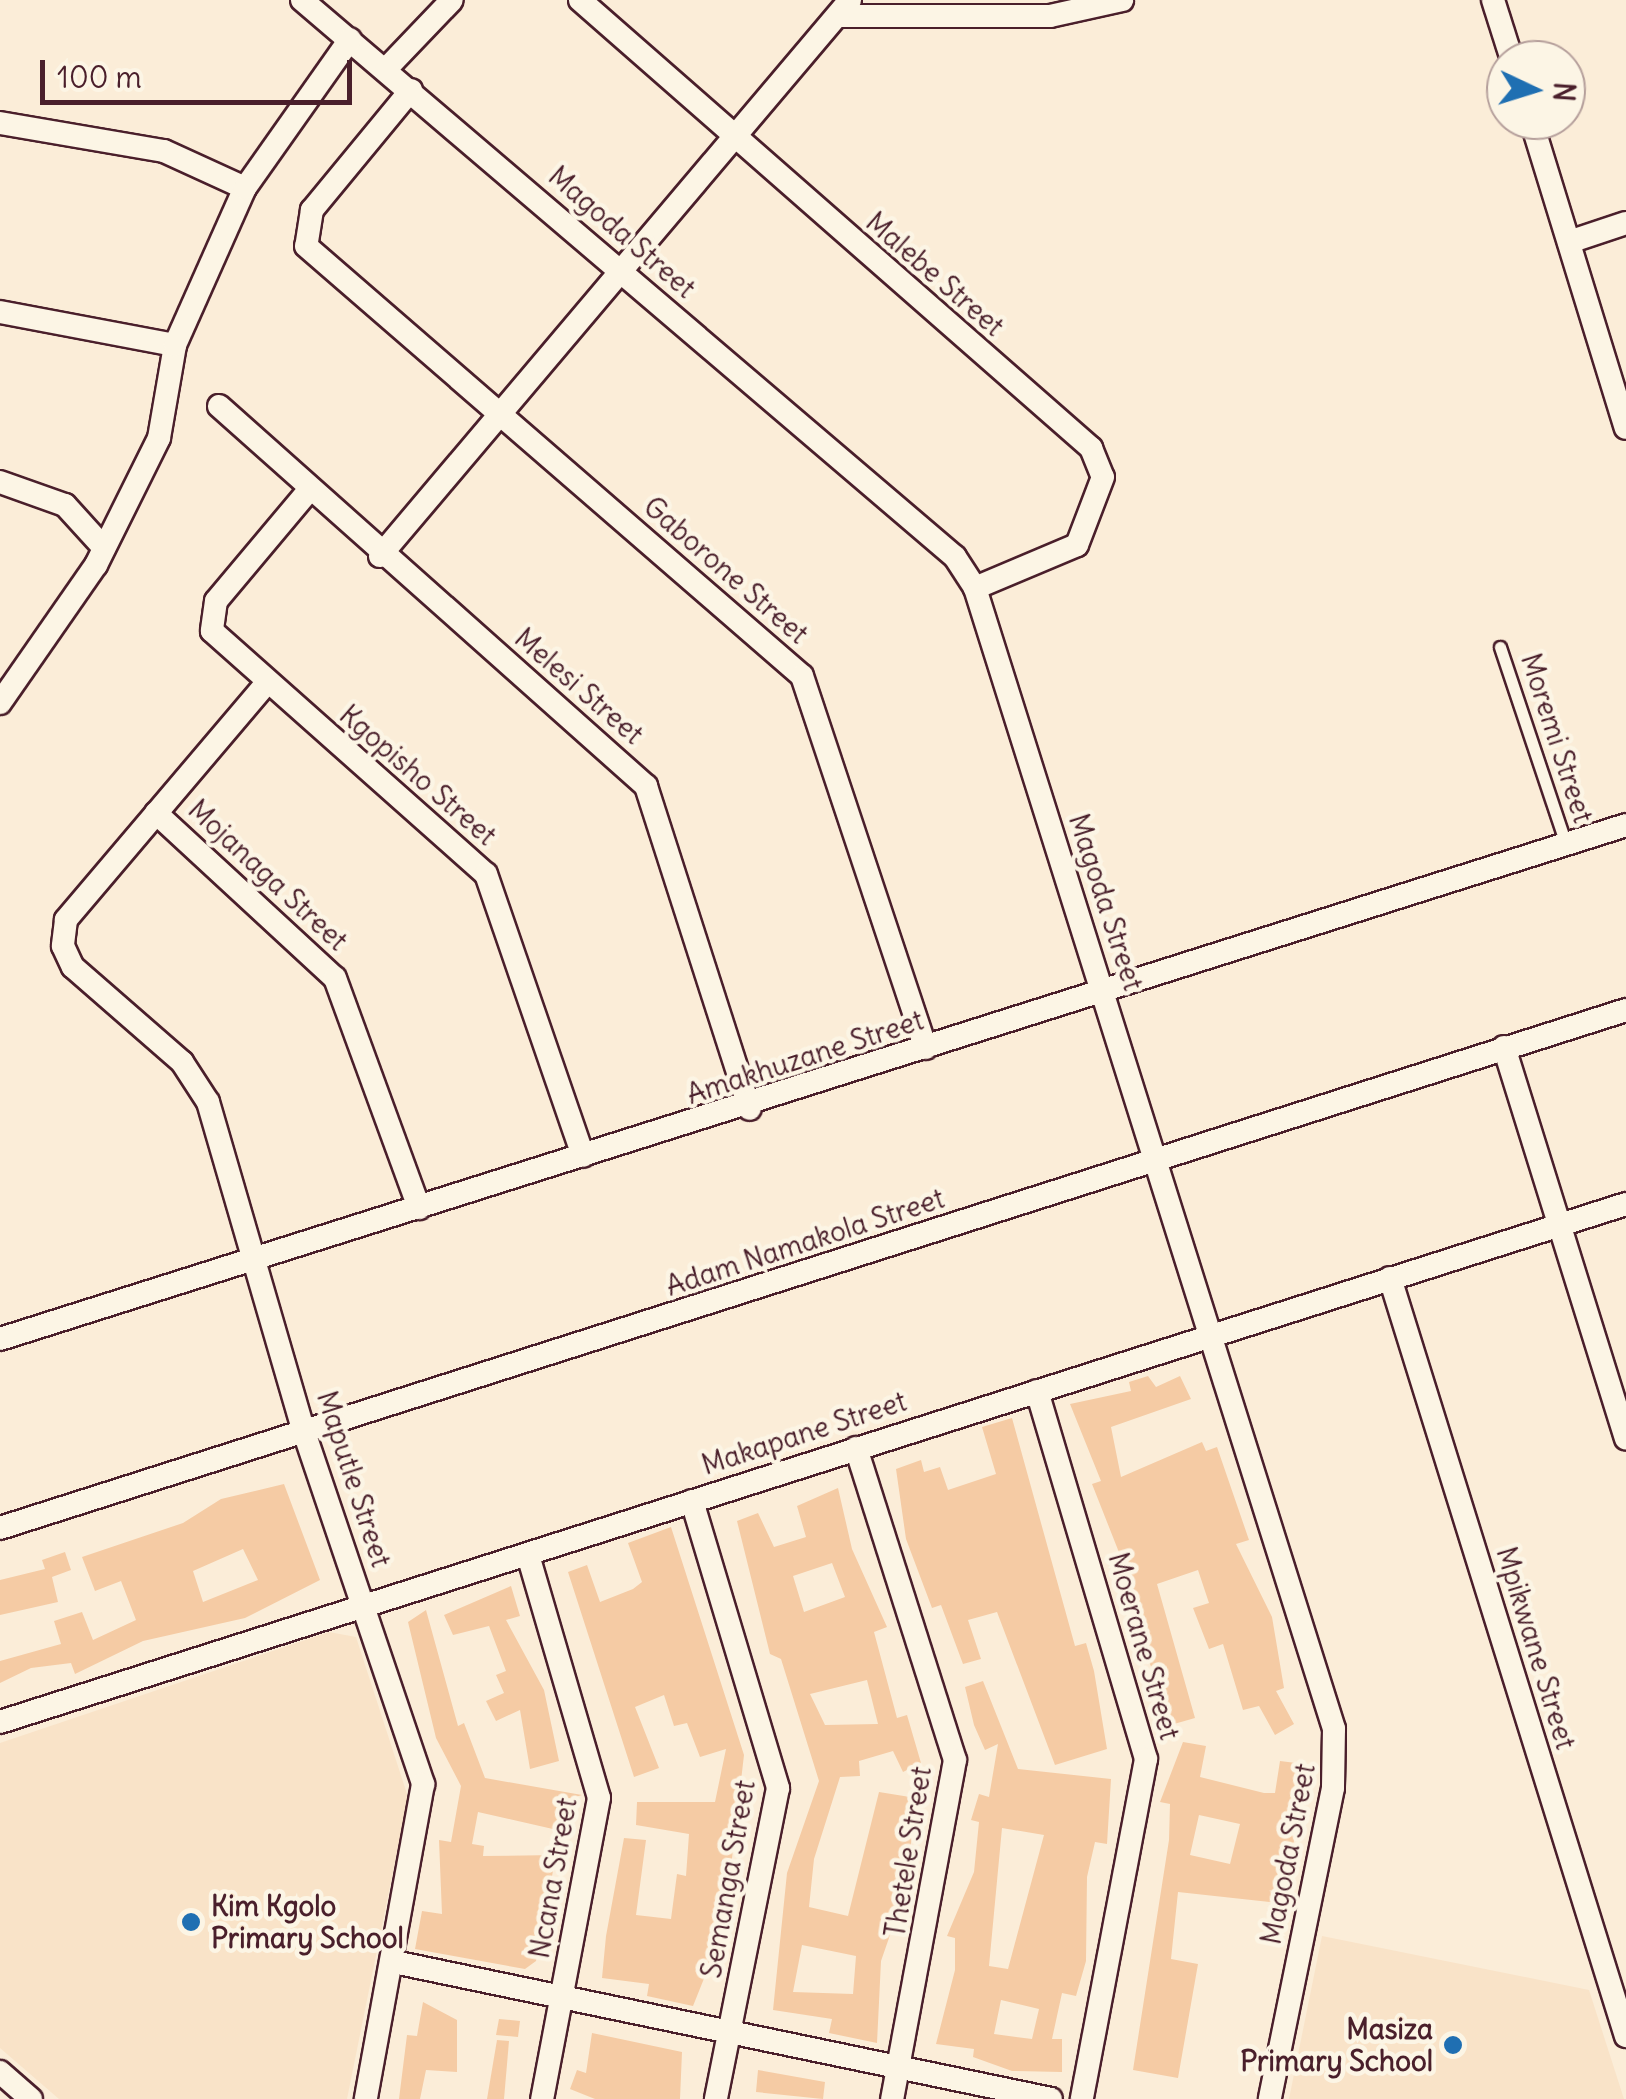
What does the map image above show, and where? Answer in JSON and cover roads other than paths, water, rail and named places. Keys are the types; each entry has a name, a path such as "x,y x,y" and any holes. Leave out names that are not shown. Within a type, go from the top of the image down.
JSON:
{"street":[{"name":"Magoda Street","path":"302,0 954,557 975,588 1159,1161 1338,1757 1270,2099"},
{"path":"386,70 452,0"},
{"name":"Malebe Street","path":"580,0 731,137 1091,448 1102,477 1077,544 1033,571 975,588"},
{"path":"380,556 844,8 1048,8 1122,0"},
{"path":"1493,0 1506,40"},
{"path":"4,690 104,548 159,438 175,346 244,188 350,39"},
{"name":"Gaborone Street","path":"410,90 312,210 304,238 313,255 802,676 926,1048"},
{"path":"0,123 164,151 244,188"},
{"path":"1537,140 1626,428"},
{"path":"1569,242 1626,223"},
{"path":"0,312 175,346"},
{"name":"Melesi Street","path":"219,406 380,556 646,786 750,1109"},
{"path":"0,482 65,505 104,548"},
{"name":"Kgopisho Street","path":"310,490 211,612 217,640 486,874 583,1156"},
{"path":"156,813 265,685"},
{"name":"Maputle Street","path":"156,813 62,934 73,967 196,1080 259,1261 304,1432 423,1784 394,1962 366,2099"},
{"name":"Mojanaga Street","path":"156,813 335,978 419,1208"},
{"name":"Amakhuzane Street","path":"0,1339 259,1261 583,1156 750,1109 926,1048 1626,825"},
{"name":"Adam Namakola Street","path":"0,1528 1626,1010"},
{"path":"1504,1047 1626,1438"},
{"name":"Makapane Street","path":"0,1722 366,1610 692,1500 1626,1204"},
{"name":"Mpikwane Street","path":"1390,1278 1626,2036"},
{"name":"Moerane Street","path":"1036,1391 1146,1759 1082,2099"},
{"name":"Thetele Street","path":"856,1448 955,1760 892,2099"},
{"name":"Semanga Street","path":"692,1500 778,1770 716,2099"},
{"name":"Ncana Street","path":"528,1555 598,1780 542,2099"},
{"path":"394,1962 1051,2099"},
{"path":"0,2072 31,2099"}],"lane":[{"name":"Moremi Street","path":"1500,648 1566,844"}],"place":[{"name":"Kim Kgolo Primary School","path":"191,1922"},
{"name":"Masiza Primary School","path":"1453,2045"}]}
